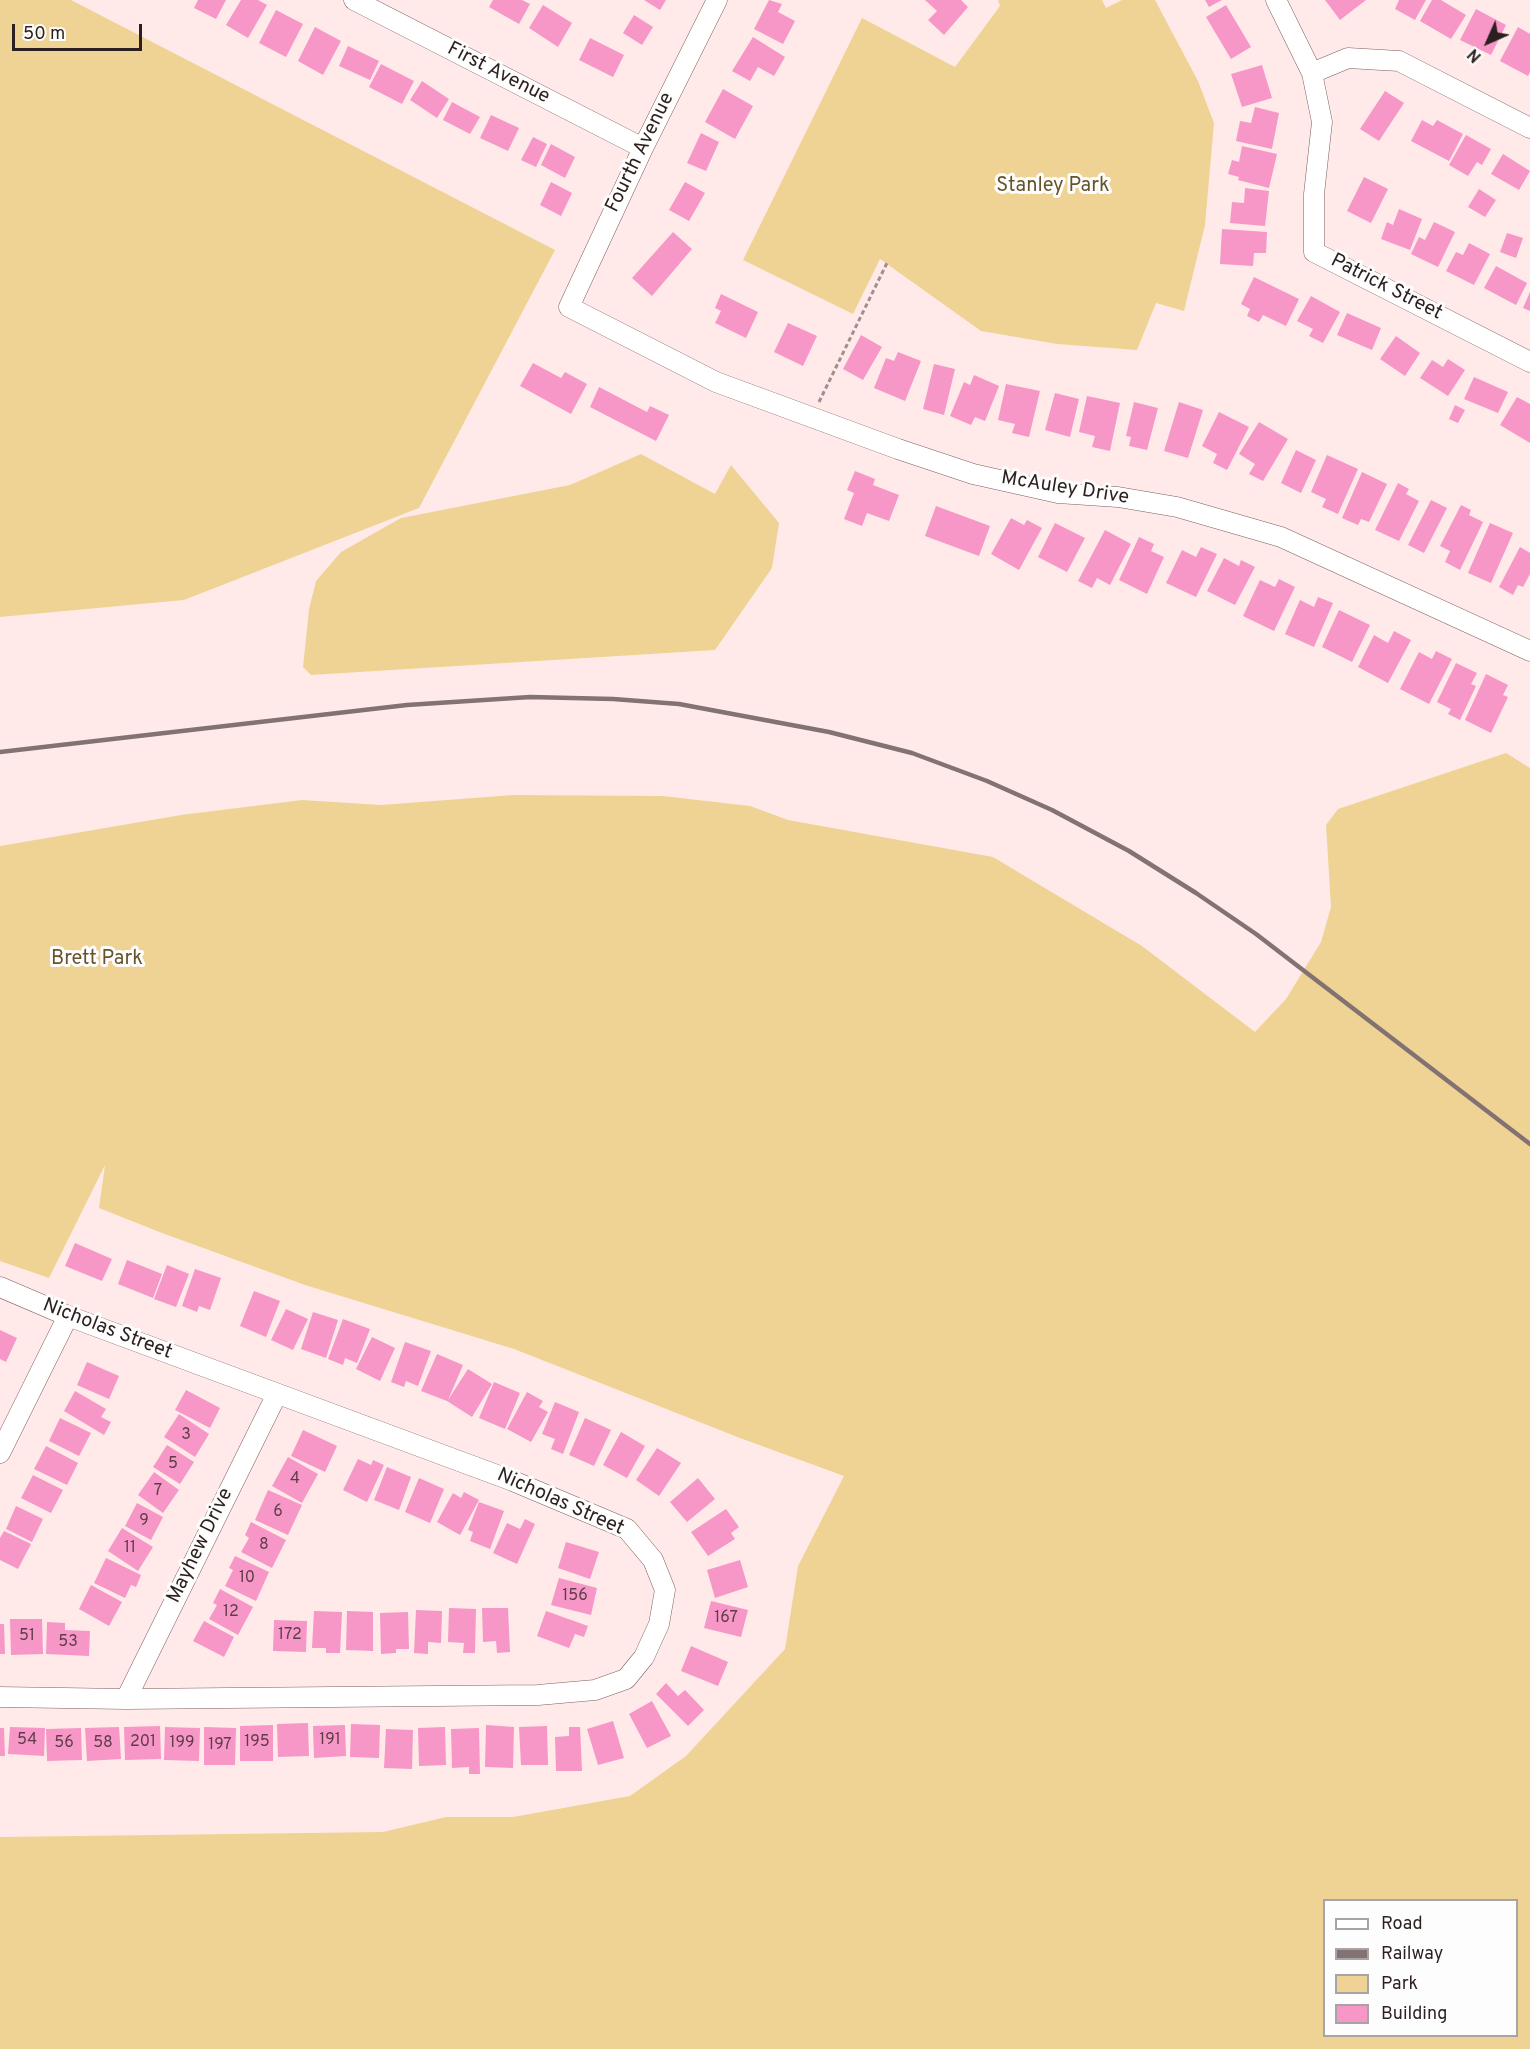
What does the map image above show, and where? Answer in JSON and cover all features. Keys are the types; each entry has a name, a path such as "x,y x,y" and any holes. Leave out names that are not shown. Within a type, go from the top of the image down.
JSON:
{"street":[{"name":"First Avenue","path":"354,0 643,148"},
{"name":"Fourth Avenue","path":"569,307 643,148 717,0"},
{"name":"Patrick Street","path":"1275,0 1312,73 1323,122 1314,194 1314,252 1530,362"},
{"path":"1312,73 1348,58 1399,61 1530,128"},
{"name":"McAuley Drive","path":"569,307 717,382 811,418 973,474 1058,493 1118,497 1177,507 1281,537 1530,651"},
{"name":"Nicholas Street","path":"0,1287 68,1316 513,1481 627,1529 653,1560 665,1590 659,1624 644,1657 626,1679 595,1690 538,1695 126,1699 0,1697"},
{"path":"0,1453 68,1316"},
{"name":"Mayhew Drive","path":"126,1699 277,1394"}],"path":[{"path":"811,418 887,263"}],"green space":[{"path":"0,0 71,0 555,250 419,508 184,600 0,617"},
{"name":"Stanley Park","path":"998,0 1102,0 1106,8 1122,0 1155,0 1198,81 1214,123 1205,225 1184,311 1156,303 1137,350 1057,344 981,331 880,259 853,314 743,260 862,18 955,67 1000,6"},
{"path":"641,454 715,494 731,465 779,523 772,568 715,650 311,675 303,667 309,609 316,581 341,552 401,518 570,485"},
{"name":"Brett Park","path":"1506,753 1530,768 1530,2049 0,2049 0,1837 383,1832 446,1817 513,1817 630,1796 686,1756 785,1649 798,1566 844,1476 740,1438 514,1349 305,1285 99,1208 105,1165 49,1278 0,1261 0,846 181,815 302,800 381,805 513,795 663,796 750,806 788,820 993,857 1142,946 1255,1032 1286,999 1321,942 1331,907 1326,825 1338,809"}],"building":[{"path":"198,0 226,0 216,19 194,8"},
{"path":"241,0 258,0 267,5 248,38 226,25"},
{"path":"493,0 522,0 530,4 519,24 489,7"},
{"path":"644,0 666,0 660,10"},
{"path":"769,0 782,4 778,12 795,21 783,44 754,29"},
{"path":"925,0 961,0 968,7 944,35 928,20 937,11"},
{"path":"1205,0 1222,0 1209,7"},
{"path":"1325,0 1366,0 1340,20"},
{"path":"1399,0 1426,0 1415,20 1395,9"},
{"path":"1432,0 1441,0 1466,15 1451,39 1420,21"},
{"path":"543,5 572,23 558,47 529,28"},
{"path":"1226,5 1251,47 1231,59 1206,17"},
{"path":"1476,9 1506,25 1491,55 1460,40"},
{"path":"276,10 303,24 286,57 259,43"},
{"path":"634,15 653,27 642,45 623,33"},
{"path":"315,27 341,41 323,75 298,61"},
{"path":"1518,27 1530,34 1530,72 1528,76 1500,61"},
{"path":"753,37 785,57 774,76 758,67 750,81 732,71"},
{"path":"590,38 624,55 613,77 579,60"},
{"path":"348,46 379,61 370,80 339,66"},
{"path":"381,64 414,81 402,104 369,87"},
{"path":"1262,65 1272,98 1242,107 1231,74"},
{"path":"422,81 449,99 437,118 410,100"},
{"path":"723,89 753,106 735,139 705,122"},
{"path":"1385,91 1404,103 1379,141 1360,129"},
{"path":"452,102 480,117 470,134 443,120"},
{"path":"1255,107 1279,113 1272,149 1236,141 1240,121 1251,123"},
{"path":"491,115 519,128 508,151 480,138"},
{"path":"1422,120 1433,126 1437,120 1463,134 1449,161 1411,141"},
{"path":"701,133 719,142 706,171 687,163"},
{"path":"1466,135 1491,149 1482,165 1477,162 1468,176 1449,165"},
{"path":"533,137 547,144 536,167 521,160"},
{"path":"551,144 575,157 565,178 541,165"},
{"path":"1242,146 1277,154 1269,188 1238,180 1239,177 1228,174 1232,160 1239,162"},
{"path":"1503,154 1530,171 1519,190 1491,174"},
{"path":"1364,177 1388,189 1371,223 1347,211"},
{"path":"551,182 572,193 561,216 540,205"},
{"path":"685,182 705,193 689,221 669,210"},
{"path":"1245,188 1269,191 1265,226 1230,223 1232,202 1244,203"},
{"path":"1479,189 1496,200 1485,217 1468,207"},
{"path":"1399,209 1422,219 1410,250 1381,239 1387,222 1393,225"},
{"path":"1434,222 1455,232 1438,267 1411,254 1419,237 1425,240"},
{"path":"1222,229 1267,232 1266,253 1254,253 1253,266 1220,264"},
{"path":"673,232 692,249 652,296 632,278"},
{"path":"1507,233 1523,238 1516,258 1500,252"},
{"path":"1469,243 1490,254 1474,285 1446,271 1456,252 1463,255"},
{"path":"1496,266 1527,283 1516,305 1484,288"},
{"path":"1254,277 1299,299 1286,326 1263,315 1259,322 1247,316 1250,309 1241,304"},
{"path":"1530,292 1530,311 1523,308"},
{"path":"721,294 758,312 746,338 715,323 721,311 715,308"},
{"path":"1311,296 1340,312 1323,343 1309,336 1313,329 1297,321"},
{"path":"1347,313 1381,328 1372,350 1337,335"},
{"path":"788,323 817,336 803,366 774,352"},
{"path":"861,335 882,347 863,380 843,369"},
{"path":"1396,336 1420,353 1405,376 1380,359"},
{"path":"898,352 921,361 905,401 874,388 886,358 894,361"},
{"path":"1448,359 1465,370 1448,396 1420,378 1432,360 1443,367"},
{"path":"533,363 561,378 565,372 587,384 571,414 520,386"},
{"path":"934,364 955,369 944,415 923,409"},
{"path":"974,375 999,386 985,421 975,417 971,425 950,416 964,382 970,385"},
{"path":"1474,377 1508,392 1498,413 1464,399"},
{"path":"1006,384 1040,391 1029,437 1012,433 1015,424 998,420"},
{"path":"599,387 647,412 650,406 669,415 656,441 590,407"},
{"path":"1055,393 1079,399 1070,437 1045,430"},
{"path":"1087,396 1120,403 1110,451 1092,447 1095,436 1079,432"},
{"path":"1517,397 1530,404 1530,443 1500,425"},
{"path":"1134,402 1158,408 1147,450 1129,446 1131,437 1126,436"},
{"path":"1179,402 1203,410 1188,458 1164,451"},
{"path":"1455,405 1465,410 1458,423 1449,419"},
{"path":"1219,412 1249,427 1227,470 1213,463 1217,454 1202,446"},
{"path":"1259,422 1288,439 1263,481 1249,474 1255,464 1239,454"},
{"path":"1296,450 1316,460 1301,493 1281,483"},
{"path":"1327,455 1358,469 1338,514 1322,507 1326,499 1311,492"},
{"path":"855,471 875,479 873,485 899,495 889,521 867,513 862,526 844,519 854,493 847,490"},
{"path":"1362,472 1387,484 1369,522 1361,519 1358,525 1342,518"},
{"path":"1398,483 1409,489 1406,494 1419,501 1399,541 1375,530"},
{"path":"1431,500 1447,508 1424,553 1408,545"},
{"path":"1461,505 1471,510 1469,515 1483,522 1460,570 1445,562 1450,551 1440,546"},
{"path":"936,506 990,526 979,556 925,536"},
{"path":"1011,518 1024,525 1027,520 1042,528 1019,570 991,554"},
{"path":"1055,523 1085,538 1067,572 1038,557"},
{"path":"1490,523 1513,533 1491,583 1468,573"},
{"path":"1105,530 1131,544 1110,585 1097,578 1092,588 1078,581"},
{"path":"1139,537 1154,544 1151,551 1164,557 1147,594 1119,580"},
{"path":"1201,547 1217,554 1196,597 1166,583 1182,550 1196,557"},
{"path":"1520,547 1530,553 1530,574 1523,587 1518,585 1513,595 1499,587"},
{"path":"1224,558 1239,566 1241,560 1255,567 1235,605 1207,591"},
{"path":"1279,579 1295,587 1274,631 1243,616 1260,580 1275,587"},
{"path":"1318,597 1333,603 1314,647 1285,634 1300,600 1314,607"},
{"path":"1339,610 1370,625 1352,662 1322,647"},
{"path":"1394,631 1411,640 1388,683 1358,667 1374,635 1388,643"},
{"path":"1436,651 1452,659 1429,704 1400,689 1419,652 1432,659"},
{"path":"1456,663 1477,673 1471,684 1476,686 1460,720 1448,714 1451,709 1437,702"},
{"path":"1486,674 1508,685 1503,695 1508,697 1491,733 1465,720"},
{"path":"75,1243 112,1259 102,1281 65,1266"},
{"path":"127,1260 162,1274 153,1298 118,1284"},
{"path":"167,1265 189,1274 176,1307 154,1299"},
{"path":"195,1269 221,1278 210,1310 199,1306 197,1312 182,1306"},
{"path":"254,1291 280,1301 266,1337 240,1326"},
{"path":"286,1309 308,1319 293,1350 271,1340"},
{"path":"313,1312 338,1320 326,1358 301,1349"},
{"path":"343,1319 370,1329 357,1363 345,1358 343,1365 328,1359"},
{"path":"0,1330 17,1338 6,1362 0,1359"},
{"path":"372,1337 395,1348 380,1381 356,1369"},
{"path":"405,1342 431,1351 418,1386 406,1381 404,1387 391,1382"},
{"path":"437,1354 463,1365 448,1400 468,1369 492,1384 472,1417 447,1401 421,1391"},
{"path":"87,1362 119,1376 109,1399 77,1385"},
{"path":"494,1382 520,1393 505,1429 479,1418"},
{"path":"186,1390 220,1408 210,1428 175,1410"},
{"path":"75,1391 106,1409 101,1417 111,1422 104,1435 64,1411"},
{"path":"527,1392 543,1401 539,1407 548,1412 531,1442 507,1429"},
{"path":"555,1402 579,1412 563,1454 551,1449 555,1439 542,1434"},
{"path":"179,1414 209,1434 195,1457 164,1437"},
{"path":"60,1418 91,1433 79,1456 49,1441"},
{"path":"585,1418 611,1430 594,1466 569,1455"},
{"path":"303,1430 337,1446 325,1472 291,1456"},
{"path":"621,1432 645,1446 627,1478 603,1465"},
{"path":"167,1445 194,1462 180,1484 153,1467"},
{"path":"46,1446 78,1463 67,1485 34,1469"},
{"path":"657,1448 681,1463 659,1496 636,1480"},
{"path":"288,1457 318,1474 302,1503 272,1486"},
{"path":"358,1459 371,1465 373,1460 384,1465 367,1502 343,1490"},
{"path":"387,1467 411,1477 399,1510 374,1500"},
{"path":"154,1472 179,1490 163,1513 138,1495"},
{"path":"33,1475 63,1490 51,1513 21,1498"},
{"path":"419,1478 444,1489 430,1523 405,1512"},
{"path":"698,1478 715,1499 687,1522 670,1502"},
{"path":"268,1490 302,1505 288,1535 255,1520"},
{"path":"464,1492 479,1500 460,1535 437,1522 453,1493 461,1498"},
{"path":"479,1502 504,1511 490,1549 470,1541 473,1532 468,1530"},
{"path":"137,1503 163,1517 151,1540 125,1526"},
{"path":"16,1506 43,1519 32,1542 6,1529"},
{"path":"726,1509 739,1527 731,1533 735,1539 708,1556 691,1532"},
{"path":"525,1519 535,1524 517,1564 493,1553 507,1523 520,1529"},
{"path":"251,1522 286,1540 272,1568 241,1552 249,1538 245,1535"},
{"path":"122,1528 153,1547 138,1571 108,1551"},
{"path":"4,1531 31,1544 18,1569 0,1560 0,1538"},
{"path":"566,1542 599,1552 590,1579 558,1568"},
{"path":"235,1556 269,1572 256,1601 225,1586 233,1570 229,1568"},
{"path":"106,1558 141,1575 136,1587 131,1585 125,1598 94,1583"},
{"path":"740,1560 748,1587 715,1598 707,1570"},
{"path":"559,1578 597,1588 591,1615 551,1605"},
{"path":"91,1585 122,1602 109,1626 79,1609"},
{"path":"220,1589 253,1607 238,1635 209,1619 217,1605 213,1603"},
{"path":"711,1601 748,1610 741,1637 704,1628"},
{"path":"449,1608 476,1609 475,1653 463,1653 464,1643 448,1642"},
{"path":"482,1608 508,1608 510,1652 497,1653 496,1641 483,1642"},
{"path":"416,1610 442,1611 441,1643 428,1642 428,1654 414,1653"},
{"path":"314,1611 342,1612 340,1653 326,1653 326,1648 312,1648"},
{"path":"347,1611 373,1612 373,1651 346,1650"},
{"path":"546,1611 588,1626 584,1637 575,1634 569,1648 537,1636"},
{"path":"408,1612 409,1649 396,1649 396,1653 381,1654 380,1613"},
{"path":"10,1619 42,1619 43,1654 11,1655"},
{"path":"274,1620 307,1621 306,1652 273,1651"},
{"path":"204,1621 234,1637 224,1657 193,1641"},
{"path":"47,1622 65,1623 65,1630 90,1631 89,1656 46,1654"},
{"path":"0,1624 4,1624 5,1654 0,1654"},
{"path":"691,1646 728,1662 718,1686 681,1671"},
{"path":"666,1683 678,1696 685,1690 704,1710 688,1726 656,1694"},
{"path":"652,1701 671,1736 647,1748 629,1714"},
{"path":"613,1721 624,1758 598,1765 587,1729"},
{"path":"308,1723 309,1756 278,1757 277,1724"},
{"path":"351,1724 380,1725 379,1758 350,1757"},
{"path":"273,1725 273,1761 240,1761 240,1726"},
{"path":"345,1725 346,1756 314,1758 313,1726"},
{"path":"486,1725 514,1727 513,1768 485,1767"},
{"path":"160,1726 161,1759 125,1760 124,1727"},
{"path":"547,1726 548,1765 521,1765 519,1727"},
{"path":"10,1727 45,1728 44,1756 8,1754"},
{"path":"119,1727 121,1759 87,1761 85,1728"},
{"path":"165,1727 200,1728 199,1761 164,1760"},
{"path":"204,1727 236,1728 235,1765 204,1765"},
{"path":"445,1727 446,1765 419,1766 418,1728"},
{"path":"569,1727 580,1727 582,1771 556,1771 555,1737 569,1736"},
{"path":"0,1728 4,1728 5,1756 0,1756"},
{"path":"81,1728 82,1760 47,1761 46,1729"},
{"path":"479,1728 480,1774 469,1774 469,1767 452,1768 451,1729"},
{"path":"386,1729 413,1730 412,1769 384,1768"}],"railway":[{"path":"0,752 407,705 530,697 613,699 679,704 829,732 912,753 987,781 1052,810 1129,851 1196,893 1256,934 1530,1144"}]}
